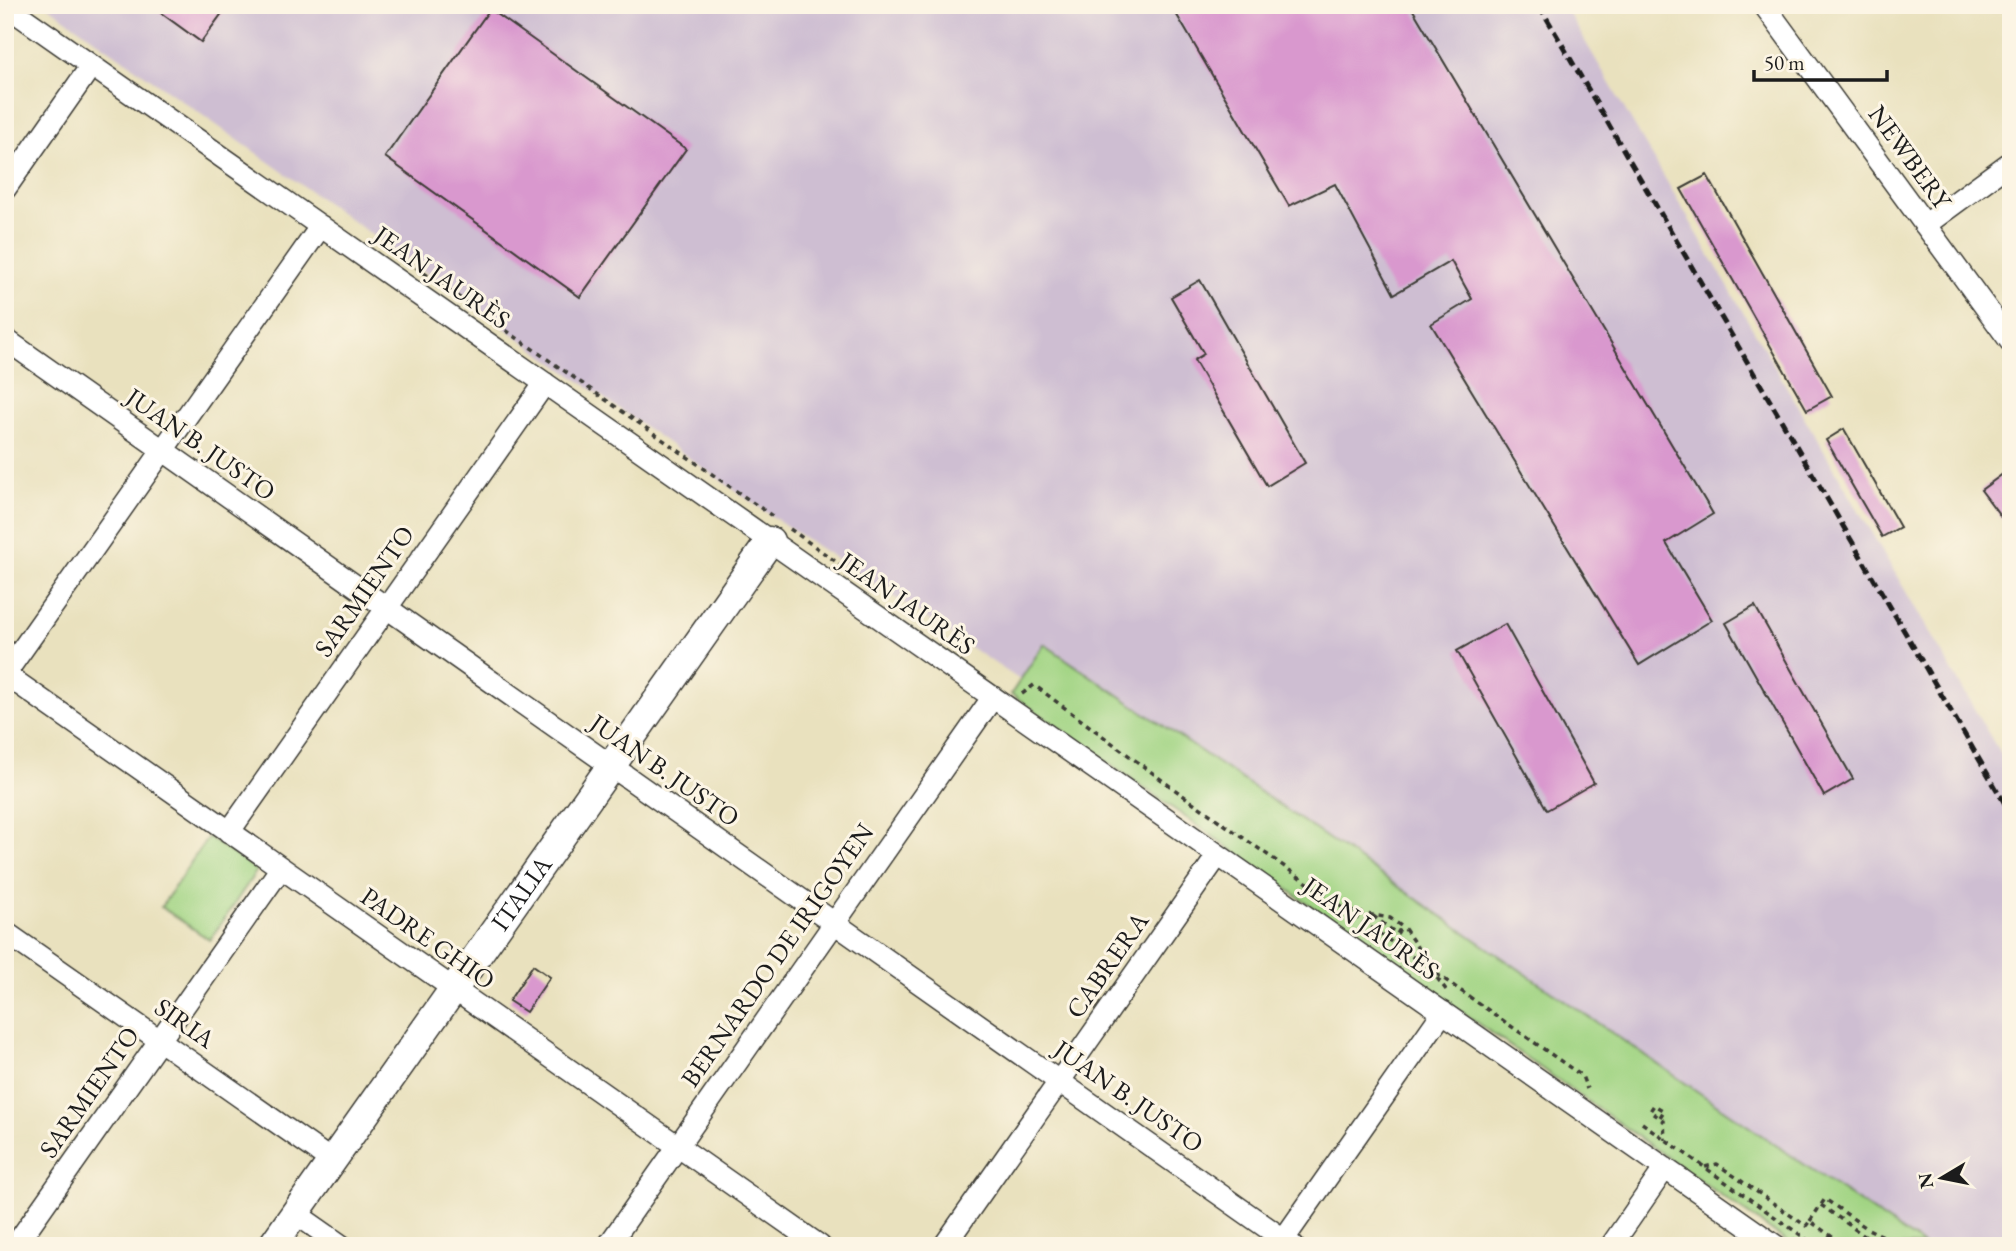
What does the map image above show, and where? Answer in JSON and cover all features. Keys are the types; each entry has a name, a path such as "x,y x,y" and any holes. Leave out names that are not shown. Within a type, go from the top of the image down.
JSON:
{"street":[{"name":"JEAN JAURÈS","path":"5,5 1219,855 1447,1004 1782,1240"},
{"name":"NEWBERY","path":"1764,5 2011,342"},
{"path":"5,189 91,66"},
{"path":"1925,225 2011,162"},
{"path":"5,674 321,226"},
{"name":"JUAN B. JUSTO","path":"5,339 1285,1244"},
{"name":"SARMIENTO","path":"229,832 545,383"},
{"name":"ITALIA","path":"272,1246 770,541"},
{"name":"PADRE GHIO","path":"5,674 820,1246"},
{"name":"BERNARDO DE IRIGOYEN","path":"608,1246 834,923 1000,702"},
{"name":"CABRERA","path":"944,1246 1219,855"},
{"name":"SARMIENTO","path":"15,1246 281,868"},
{"name":"SIRIA","path":"5,932 332,1161"},
{"path":"1285,1244 1447,1004"},
{"path":"1611,1246 1665,1158"},
{"path":"295,1213 342,1246"}],"path":[{"path":"1000,702 1034,685 1174,789 1582,1076 1589,1094"},
{"path":"1335,909 1390,918 1401,927 1436,975 1447,1004"},
{"path":"1371,915 1397,934 1401,927"},
{"path":"1660,1117 1664,1121 1665,1158"},
{"path":"1642,1123 1816,1246"},
{"path":"1694,1169 1717,1164 1806,1226 1825,1199 1868,1229 1905,1246"},
{"path":"1821,1205 1870,1240 1867,1246"},
{"path":"1782,1240 1797,1220"},
{"path":"1810,1221 1844,1246"}],"shaded area":[{"path":"46,5 1564,5 2011,772 2011,1246 1924,1246 1043,645 1020,680 770,515"}],"green space":[{"path":"1044,644 1924,1246 1793,1246 1011,694"},
{"path":"208,837 257,870 210,940 161,907"}],"building":[{"path":"150,5 228,5 201,42"},
{"path":"1171,5 1410,5 1713,514 1666,543 1712,620 1639,665 1431,324 1472,299 1451,261 1394,294 1335,184 1289,206"},
{"path":"490,9 686,149 580,297 385,157"},
{"path":"1707,175 1832,396 1807,410 1681,189"},
{"path":"1200,280 1305,463 1267,486 1194,360 1204,354 1171,297"},
{"path":"1844,429 1900,527 1882,537 1826,440"},
{"path":"2011,468 2011,530 1981,490"},
{"path":"1755,606 1853,779 1824,796 1726,623"},
{"path":"1505,624 1594,783 1547,810 1457,651"},
{"path":"533,965 550,977 526,1012 509,1001"}],"railway":[{"path":"1539,5 2011,814"}]}
